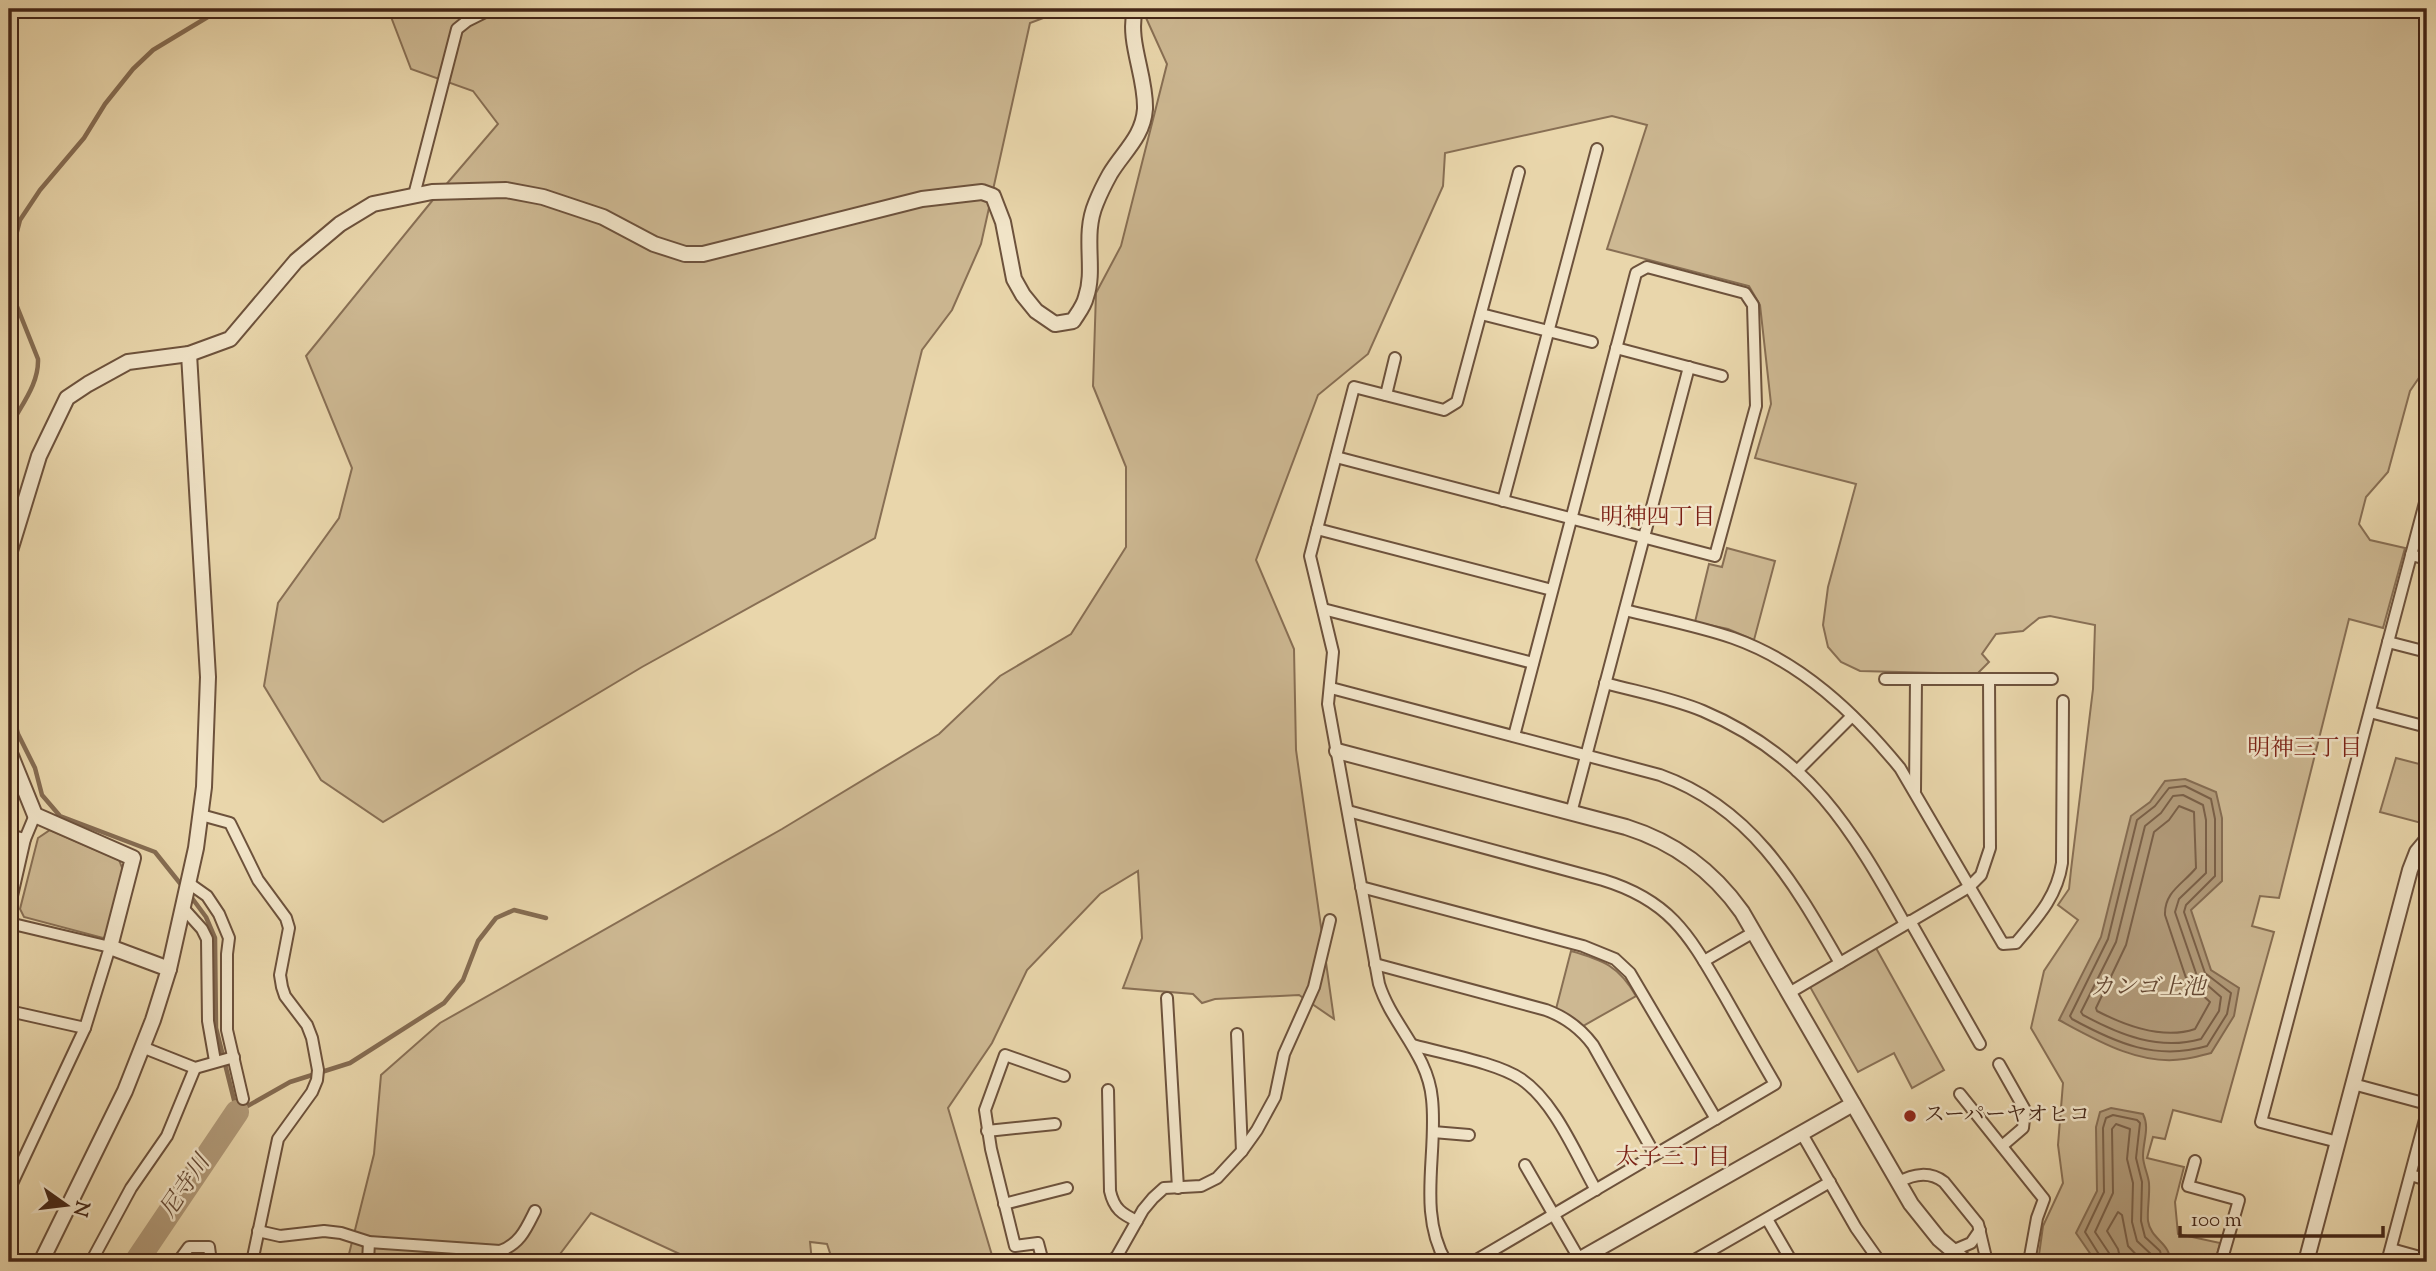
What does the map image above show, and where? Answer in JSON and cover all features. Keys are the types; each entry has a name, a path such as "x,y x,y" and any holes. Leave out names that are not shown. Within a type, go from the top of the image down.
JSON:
{"street":[{"path":"414,195 457,29 467,20 491,9"},
{"path":"9,554 39,456 67,398 128,362 189,354 230,339 296,261 341,224 373,204 432,191 506,190 543,197 603,217 654,244 685,254 703,254 922,199 982,192 993,196 1003,222 1014,279 1023,295 1036,311 1055,324 1073,320 1086,301 1088,233 1095,204 1111,173 1136,140 1145,111 1134,44 1135,9"},
{"path":"1503,501 1597,149"},
{"path":"1446,1262 1435,1235 1430,1209 1433,1132 1430,1083 1413,1045 1384,1001 1375,964 1328,704 1334,652 1310,556 1354,387 1444,410 1457,402 1519,172"},
{"path":"1336,457 1571,519 1715,556 1756,406 1753,305 1745,293 1647,267 1636,273 1571,519 1552,590 1514,736"},
{"path":"1481,314 1592,342"},
{"path":"1616,348 1722,376"},
{"path":"41,1262 117,1108 142,1047 169,969 190,884 201,815 208,720 208,677 189,354"},
{"path":"1386,395 1395,358"},
{"path":"1571,813 1689,368"},
{"path":"2338,1142 2261,1122 2427,495"},
{"path":"1317,529 1552,590"},
{"path":"2411,555 2427,559"},
{"path":"1323,608 1533,663"},
{"path":"1625,610 1719,634 1749,645 1809,678 1852,716 1900,768 2003,944 2016,943 2053,896 2062,863 2063,701"},
{"path":"2388,642 2427,652"},
{"path":"1885,679 2052,679"},
{"path":"1916,679 1916,792"},
{"path":"1789,993 1969,887 1980,874 1990,848 1989,679"},
{"path":"1605,683 1680,703 1720,719 1760,743 1797,771 1822,795 1857,841 1980,1044"},
{"path":"1331,688 1675,781 1731,814 1761,843 1786,873 1840,962"},
{"path":"2370,712 2427,727"},
{"path":"1797,771 1852,716"},
{"path":"9,751 35,815 133,858 85,1028 9,1190"},
{"path":"1337,751 1639,831 1682,853 1720,884 1742,912 1922,1219 1966,1262"},
{"path":"1348,811 1603,880 1632,890 1654,903 1687,933 1775,1084 1473,1262"},
{"path":"9,909 25,839 35,815"},
{"path":"201,815 230,823 258,880 286,918 289,928 281,975 282,987 285,996 307,1025 318,1075 312,1092 278,1139 252,1262"},
{"path":"9,835 25,839"},
{"path":"2306,1262 2410,870 2417,852 2427,839"},
{"path":"190,884 207,897 219,914 229,938 227,1030 243,1099"},
{"path":"1361,887 1583,946 1615,959 1638,983 1716,1119"},
{"path":"184,909 202,929 206,939 208,1021 215,1061"},
{"path":"1111,1262 1118,1256 1153,1198 1164,1188 1201,1186 1217,1178 1257,1130 1275,1097 1284,1054 1314,987 1329,920"},
{"path":"9,923 110,947 169,969"},
{"path":"1704,961 1754,932"},
{"path":"1375,964 1546,1010 1567,1020 1593,1045 1656,1155"},
{"path":"1167,998 1178,1188"},
{"path":"9,1011 85,1028"},
{"path":"1237,1034 1242,1151"},
{"path":"1413,1045 1496,1068 1521,1079 1545,1100 1596,1190"},
{"path":"142,1047 195,1068 234,1057"},
{"path":"1043,1262 1038,1243 1015,1246 987,1131 985,1110 1005,1055 1064,1076"},
{"path":"1998,1064 2025,1110 2023,1128 2002,1146"},
{"path":"91,1262 131,1188 167,1136 195,1068"},
{"path":"2353,1084 2427,1104"},
{"path":"1108,1090 1110,1191 1113,1204 1121,1214 1137,1221"},
{"path":"1960,1094 2044,1199 2037,1218 2029,1262"},
{"path":"1525,1165 1579,1261 1853,1104"},
{"path":"2388,1262 2427,1112"},
{"path":"987,1131 1055,1124"},
{"path":"1433,1132 1469,1135"},
{"path":"1802,1134 1856,1228 1880,1262"},
{"path":"2194,1161 2188,1186 2239,1200 2221,1262"},
{"path":"1899,1182 1911,1175 1938,1177 1956,1196 1980,1230 1987,1262"},
{"path":"2410,1175 2427,1180"},
{"path":"1692,1262 1711,1258 1767,1219 1830,1182"},
{"path":"1004,1204 1067,1188"},
{"path":"258,1231 280,1236 324,1231 369,1242 500,1251 512,1247 523,1235 535,1211"},
{"path":"1767,1219 1792,1262"},
{"path":"1952,1251 1971,1243 1980,1230"},
{"path":"368,1262 369,1242"},
{"path":"178,1262 189,1247 209,1247 211,1262"},
{"path":"2391,1250 2427,1259"}],"shaded area":[{"path":"388,9 1067,9 1030,23 981,244 952,310 922,350 875,538 642,667 383,822 321,780 264,686 278,603 339,518 352,468 306,356 498,124 473,91 411,69"},
{"path":"1142,9 2427,9 2427,366 2410,391 2388,472 2366,497 2359,524 2370,540 2405,548 2383,628 2349,619 2279,898 2260,896 2252,926 2274,932 2221,1122 2173,1110 2165,1139 2153,1137 2147,1158 2184,1167 2175,1202 2178,1234 2220,1243 2215,1262 2038,1262 2043,1226 2063,1183 2058,1145 2063,1083 2031,1028 2044,971 2078,920 2058,905 2069,889 2093,689 2095,625 2050,616 2039,618 2023,631 1996,634 1982,654 1989,662 1977,674 1860,671 1841,662 1828,647 1823,625 1828,587 1856,484 1755,458 1771,404 1760,305 1749,286 1607,249 1647,125 1612,116 1445,153 1443,186 1368,354 1318,395 1256,560 1294,649 1296,750 1334,1019 1299,995 1215,999 1202,1003 1193,994 1123,988 1142,938 1138,871 1100,894 1027,970 992,1043 948,1108 994,1262 833,1262 827,1244 810,1242 812,1262 697,1262 591,1213 554,1262 347,1262 374,1154 381,1075 440,1023 782,829 939,734 1000,676 1071,634 1126,547 1126,467 1093,386 1096,293 1121,246 1167,64"},
{"path":"1727,548 1775,561 1754,640 1728,629 1695,622 1709,564 1722,567"},
{"path":"2396,758 2427,766 2425,824 2380,812"},
{"path":"50,830 119,860 123,870 111,933 103,938 24,917 20,909 38,838"},
{"path":"1876,948 1944,1070 1912,1088 1894,1053 1858,1072 1809,985"},
{"path":"1571,951 1609,966 1623,978 1636,996 1583,1026 1556,1009"}],"water":[{"name":"カンゴ上池","path":"2185,779 2216,792 2222,818 2222,881 2191,910 2211,970 2239,988 2234,1016 2211,1053 2184,1059 2151,1059 2119,1050 2059,1020 2101,937 2131,816 2150,802 2165,781"},
{"path":"2111,1108 2143,1114 2145,1119 2143,1156 2149,1183 2148,1221 2153,1233 2167,1250 2170,1262 2096,1262 2076,1233 2097,1191 2096,1127 2100,1112"}],"waterway":[{"path":"9,429 32,387 38,359 14,299 10,276 12,251 20,220 40,190 84,138 105,104 133,69 153,50 221,9"},
{"path":"9,627 9,643"},
{"path":"9,657 12,711 18,734 35,768 42,795 60,816 155,852 183,887"},
{"path":"189,894 206,917 215,938 216,1028 237,1112 290,1082 350,1063 444,1003 463,980 478,941 496,918 514,910 546,918"},
{"name":"尼寺川","path":"136,1262 237,1112"}],"place":[{"name":"スーパーヤオヒコ","path":"1910,1116"}],"district":[{"name":"明神四丁目","path":"1658,518"},
{"name":"明神三丁目","path":"2305,749"},
{"name":"太子三丁目","path":"1673,1158"}]}
